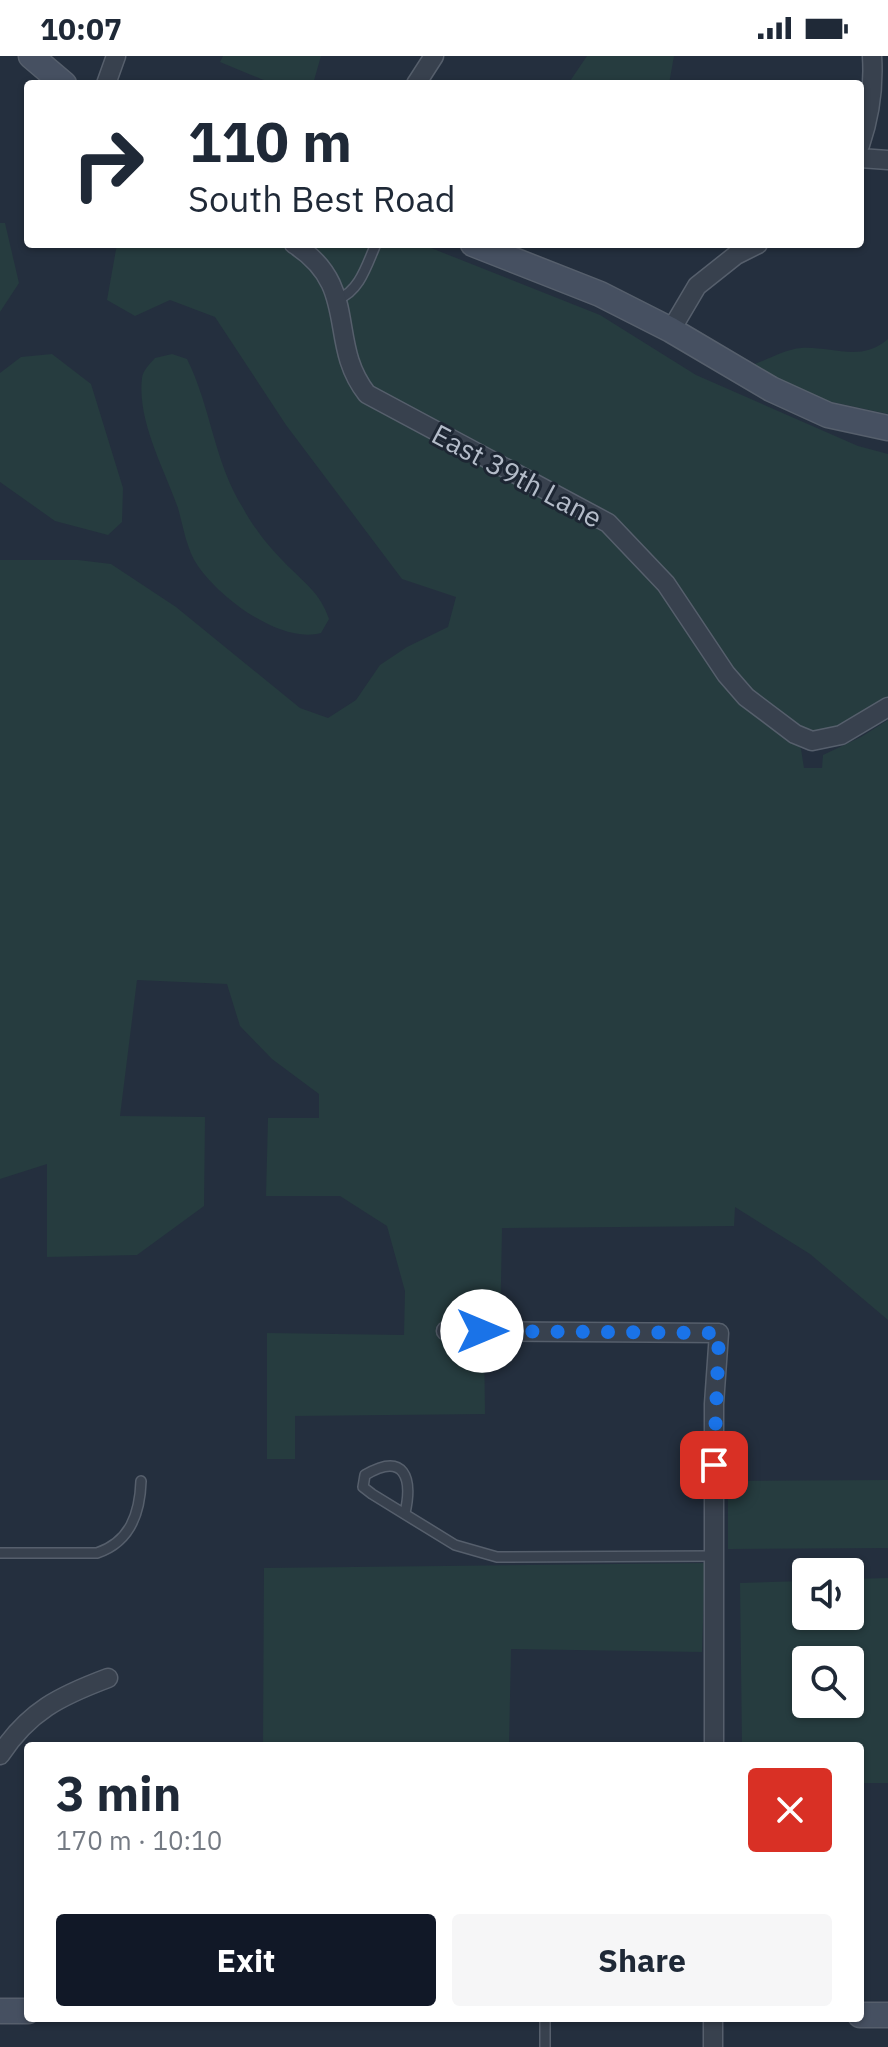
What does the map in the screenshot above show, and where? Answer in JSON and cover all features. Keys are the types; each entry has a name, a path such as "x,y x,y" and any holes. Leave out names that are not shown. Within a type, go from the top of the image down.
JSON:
{"street":[{"path":"31,56 59,80"},
{"path":"107,80 116,56"},
{"path":"419,80 434,56"},
{"path":"864,130 870,107 872,56"},
{"path":"864,158 888,160"},
{"name":"East 39th Lane","path":"300,248 328,274 338,299 349,364 367,394 608,523 666,584 726,674 746,697 795,734 812,741 841,735 888,707"},
{"path":"483,248 600,294 671,330 771,389 828,415 888,428"},
{"path":"671,330 697,286 736,255 750,248"},
{"path":"446,1331 719,1333 714,1404 714,1742"},
{"path":"0,1755 18,1728 64,1695 108,1678"},
{"path":"0,2011 24,2011"},
{"path":"864,2015 888,2015"},
{"path":"713,2022 713,2047"}],"lane":[{"path":"338,299 348,295 356,286 374,248"},
{"path":"405,1513 409,1496 406,1474 389,1465 365,1475 363,1487 455,1545 497,1557 714,1556"},
{"path":"0,1553 97,1553 107,1550 124,1537 137,1515 141,1481"},
{"path":"545,2022 545,2047"}],"green space":[{"path":"223,56 321,56 314,80 263,80 220,62"},
{"path":"587,56 674,56 670,80 571,80"},
{"path":"0,223 5,223 19,283 0,312"},
{"path":"116,248 431,248 600,315 696,375 858,446 888,454 888,699 856,721 836,730 812,730 798,726 793,740 801,749 804,768 822,768 823,755 888,720 888,1320 810,1254 735,1207 734,1226 502,1228 500,1337 484,1338 485,1414 295,1416 295,1459 267,1459 267,1333 404,1335 405,1291 387,1226 340,1196 266,1196 268,1118 319,1118 319,1094 272,1059 240,1026 227,984 137,980 120,1116 205,1117 204,1206 137,1255 47,1257 47,1164 0,1179 0,560 78,560 111,564 176,607 300,708 328,718 356,700 380,665 407,647 448,627 456,597 402,579 286,425 215,317 170,300 135,316 107,300"},
{"path":"888,339 888,414 818,399 752,365 795,349 857,352 878,346"},
{"path":"52,354 91,384 123,488 122,522 108,535 55,521 0,482 0,373 21,357"},
{"path":"172,354 187,359 202,396 225,472 247,515 267,543 321,602 329,619 321,633 305,635 288,632 252,616 221,592 194,560 153,444 142,394 142,378 147,367 155,358"},
{"path":"888,1480 888,1548 728,1549 728,1481"},
{"path":"705,1563 702,1652 511,1649 509,1742 263,1742 264,1568"},
{"path":"888,1578 888,1783 864,1783 864,1742 742,1742 740,1583 792,1581 792,1630 864,1630 864,1579"}],"route":[{"path":"482,1331 719,1333 714,1465"}]}
